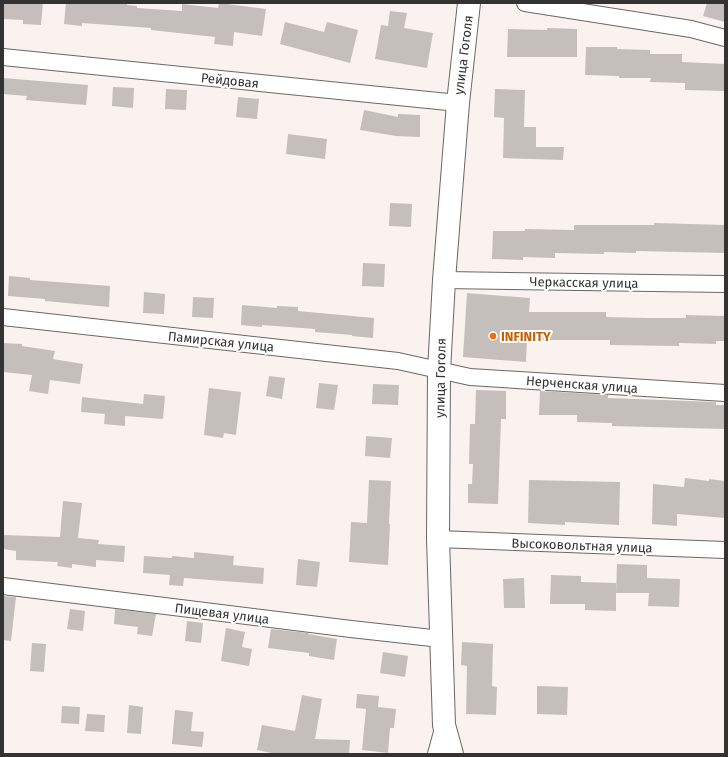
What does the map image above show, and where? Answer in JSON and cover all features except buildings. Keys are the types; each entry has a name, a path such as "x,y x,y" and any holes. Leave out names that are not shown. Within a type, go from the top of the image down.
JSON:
{"highway":[{"name":"улица Гоголя","path":"452,754 444,725 441,639 438,539 439,371 444,280 458,103 469,3"}],"street":[{"path":"525,3 691,29 725,38"},
{"name":"Рейдовая","path":"3,57 458,103"},
{"name":"Черкасская улица","path":"444,280 725,284"},
{"name":"Памирская улица","path":"3,317 398,361 439,371"},
{"name":"Нерченская улица","path":"439,371 470,377 725,393"},
{"name":"Высоковольтная улица","path":"438,539 725,550"},
{"name":"Пищевая улица","path":"3,586 441,639"},
{"path":"436,754 444,725"}],"place":[{"name":"INFINITY","path":"493,336"}]}
